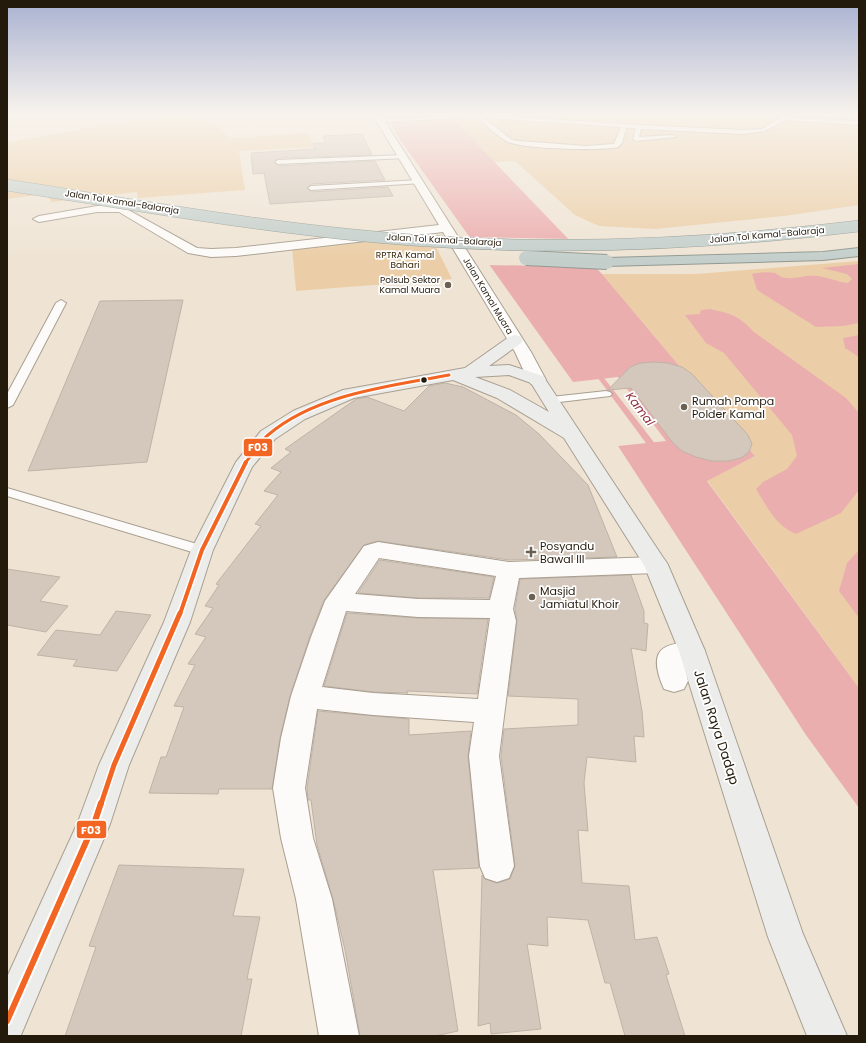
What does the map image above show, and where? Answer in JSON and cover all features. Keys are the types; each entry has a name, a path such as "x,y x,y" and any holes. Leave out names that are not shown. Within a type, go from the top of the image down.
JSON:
{"highway":[{"name":"Jalan Tol Kamal–Balaraja","path":"7,185 280,226 412,240 542,244 673,243 785,235 859,226"},
{"name":"Jalan Tol Kamal–Balaraja","path":"54,205 177,224"},
{"name":"Jalan Tol Kamal–Balaraja","path":"263,237 373,250"},
{"name":"Jalan Tol Kamal–Balaraja","path":"513,258 607,262 823,256 859,252"},
{"name":"Jalan Tol Kamal–Balaraja","path":"451,255 482,256"}],"main road":[{"path":"459,374 515,340"},
{"name":"Jalan Raya Dadap","path":"7,1021 94,824 114,765 177,622 202,550 243,466 268,435 299,415 349,394 459,374 509,370 520,372 537,380 656,565 692,652 786,937 827,1036"},
{"name":"Jalan Raya Dadap","path":"459,374 502,392 572,435"}],"street":[{"name":"Jalan Kamal Muara","path":"408,163 515,340 537,380"},
{"path":"39,219 97,209 121,209 187,248 194,251 210,253 236,252 447,228"},
{"path":"339,1036 314,899 297,838 289,788 296,738 305,696 337,601 368,555 372,551 378,550 509,570 656,565"},
{"path":"497,866 484,756 489,711 498,664 503,621 500,609 509,570"},
{"path":"337,601 367,605 418,608 500,609"},
{"path":"674,681 670,659 674,655 692,652"},
{"path":"305,696 373,704 489,711"}],"lane":[{"path":"311,188 420,182"},
{"path":"7,405 61,303"},
{"path":"551,400 606,394"},
{"path":"7,492 202,550"}],"green space":[{"path":"7,163 241,163 245,190 138,198 137,192 52,202 45,194 7,199"},
{"path":"517,163 859,163 859,205 784,216 655,229 599,226 575,215"},
{"name":"RPTRA Kamal Bahari","path":"430,235 452,279 296,291 292,247"},
{"path":"859,261 859,688 707,480 755,456 602,274 696,274"}],"shaded area":[{"path":"416,163 495,163 602,274 755,456 707,481 859,688 859,808 806,735 618,446 666,441 618,377 573,382"},
{"path":"859,264 859,323 843,326 816,327 757,290 752,274 773,272 783,278 817,276 848,283 852,279 847,274 822,268"},
{"path":"710,309 729,314 739,319 754,332 846,398 859,413 859,490 841,513 796,534 789,531 777,521 768,509 756,489 763,482 787,469 797,456 792,435 724,353 706,343 685,315 700,314 701,310"},
{"path":"859,335 859,357 845,348 843,338"},
{"path":"859,550 859,618 839,591 847,563"}],"pier":[{"path":"468,237 571,239 597,267 488,265"}],"building":[{"path":"252,163 275,163 278,166 376,163 385,180 311,184 307,188 311,192 388,187 393,196 270,204 264,173 253,174"},
{"path":"183,300 147,462 28,471 100,301"},
{"name":"Rumah Pompa Polder Kamal","path":"640,363 668,363 682,367 692,374 748,435 752,444 749,452 741,458 728,461 712,461 696,457 682,451 673,443 631,388 608,390 630,367"},
{"path":"445,383 463,387 516,415 539,434 588,485 617,557 509,560 378,541 364,545 324,600 310,636 290,696 280,738 272,789 219,789 218,794 149,793 161,757 166,757 184,707 174,706 195,665 188,664 206,637 195,634 213,608 205,606 219,585 216,584 261,526 255,524 278,495 264,491 281,472 271,468 291,452 285,449 356,399 367,397 404,411 429,386"},
{"path":"380,560 494,577 489,598 418,598 358,593"},
{"path":"7,569 60,577 40,601 68,606 46,632 7,625"},
{"path":"631,575 644,611 644,623 648,624 646,651 631,648 642,711 644,737 634,736 636,762 587,757 584,783 588,831 578,830 582,883 629,886 635,940 657,937 669,974 666,975 685,1036 625,1036 610,983 605,983 588,920 547,917 548,946 527,944 541,1029 491,1034 490,1023 478,1026 482,875 485,879 497,883 510,879 515,866 501,756 504,729 578,725 578,699 508,696 517,621 515,609 520,579"},
{"path":"116,611 151,615 117,671 73,666 77,660 37,655 56,630 100,635"},
{"path":"347,613 418,618 488,619 477,694 407,691 408,693 373,692 324,686"},
{"path":"318,711 409,719 409,735 471,731 468,756 479,868 433,870 458,1031 435,1036 360,1036 345,950 333,899 317,845 311,800 308,800 307,788"},
{"path":"119,865 244,869 233,916 260,917 247,979 252,979 241,1036 65,1036 96,947 89,946"}],"waterway":[{"name":"Kamal","path":"595,370 657,452"}],"transit line":[{"name":"F03","path":"7,1021 94,824 114,765 177,622 202,550 243,466 268,435 299,415 349,394 449,375"}],"place":[{"name":"Polsub Sektor Kamal Muara","path":"448,285"},
{"name":"Rumah Pompa Polder Kamal","path":"684,407"},
{"name":"Posyandu Bawal III","path":"531,552"},
{"name":"Masjid Jamiatul Khoir","path":"532,597"}]}
